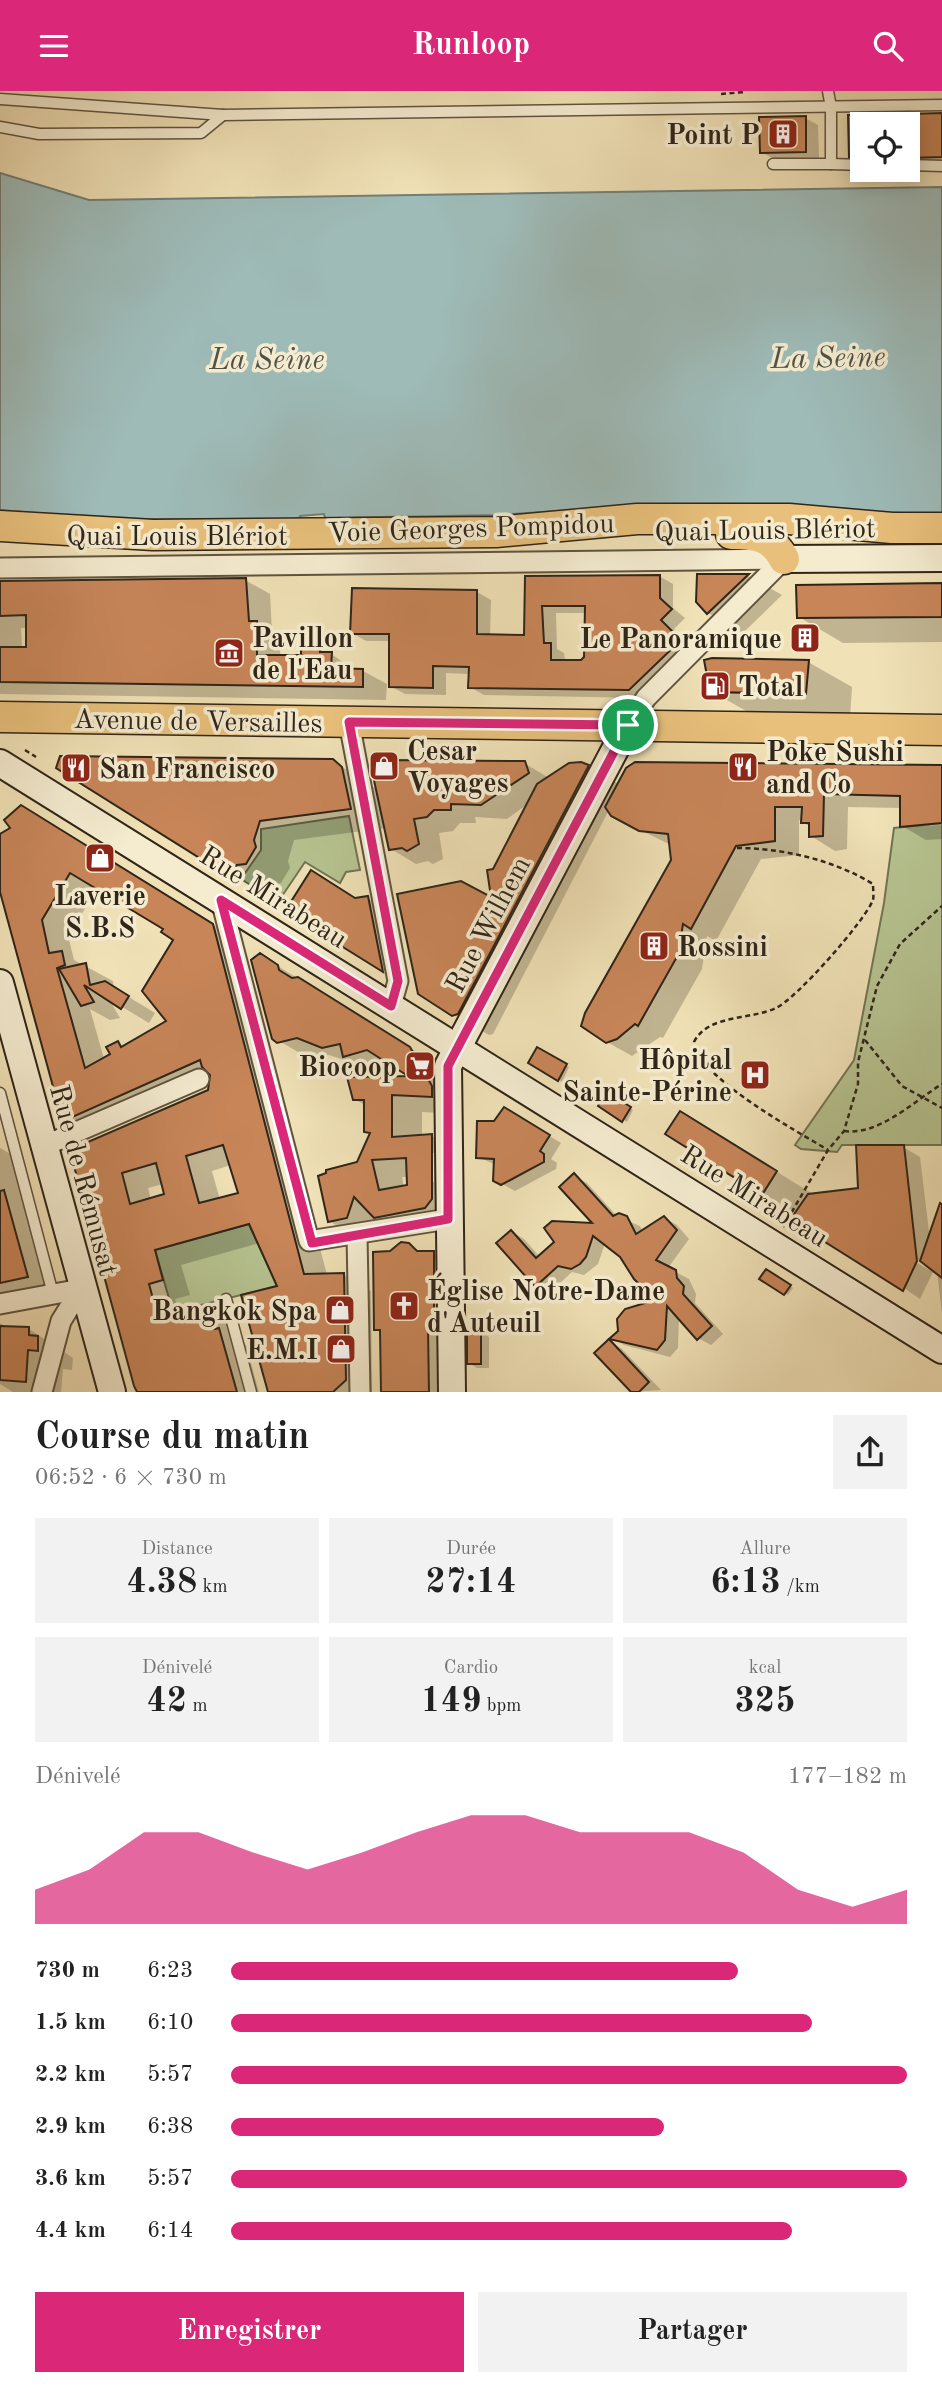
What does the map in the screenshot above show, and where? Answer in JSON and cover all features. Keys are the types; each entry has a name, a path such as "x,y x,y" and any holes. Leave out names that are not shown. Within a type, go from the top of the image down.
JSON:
{"main road":[{"name":"Voie Georges Pompidou","path":"0,526 153,535 496,532 637,519 789,519 892,528 942,528"},
{"path":"538,528 591,535 765,537 777,545 784,559"},
{"name":"Avenue de Versailles","path":"0,717 942,730"}],"street":[{"name":"Quai Louis Blériot","path":"0,568 942,558"},
{"name":"Rue Wilhem","path":"452,1392 448,1066 628,725 646,698 784,559"},
{"path":"349,722 398,981 391,1006"},
{"name":"Rue Mirabeau","path":"0,763 942,1350"},
{"path":"221,900 309,1241 448,1219"},
{"name":"Rue de Rémusat","path":"0,983 81,1289 112,1392"},
{"path":"44,1146 199,1079"},
{"path":"358,1235 360,1392"},
{"path":"0,1304 81,1289"},
{"path":"42,1392 61,1321 81,1289"}],"lane":[{"path":"828,91 831,107 831,165"},
{"path":"0,99 223,115 356,111 942,105"},
{"path":"0,127 39,134 201,132 223,115"},
{"path":"774,164 850,165"},
{"path":"920,166 942,166"},
{"path":"0,1093 53,1294"},
{"path":"226,1299 251,1392"}],"path":[{"path":"25,750 36,757"},
{"path":"737,848 759,848 827,862 873,884 873,899 831,955 791,997 776,1008 714,1024 703,1030 694,1042 698,1055 726,1083 828,1150"},
{"path":"781,1230 828,1150 844,1131 858,1084 858,1062 877,986 900,944 942,906"},
{"path":"864,1039 893,1077 919,1098 942,1108"},
{"path":"844,1131 855,1132 886,1121 942,1084"}],"green space":[{"path":"349,816 360,870 346,872 340,883 305,862 278,902 241,879 261,850 261,829"},
{"path":"942,823 942,1145 842,1145 837,1152 801,1149 795,1145 854,1060 884,903 894,828"},
{"path":"249,1224 277,1286 173,1312 155,1250"}],"water":[{"name":"La Seine","path":"0,173 89,200 942,187 942,514 633,506 498,515 325,518 324,514 300,516 299,519 108,519 0,510"}],"building":[{"path":"942,113 942,157 920,158 920,114"},
{"path":"848,115 850,115 850,157"},
{"name":"Point P","path":"806,116 806,152 760,153 759,117"},
{"path":"697,574 749,574 707,614 696,602"},
{"path":"660,575 660,598 672,609 661,620 681,640 629,690 468,688 469,667 433,666 433,688 389,687 389,634 350,634 352,588 477,590 477,634 524,635 525,576","holes":["542,606 585,606 584,657 581,660 551,660 551,643 544,643"]},
{"path":"246,578 249,621 257,621 257,655 301,655 301,647 320,648 320,652 332,652 331,668 363,669 363,687 0,682 0,647 26,647 26,615 0,616 0,581"},
{"path":"942,583 942,617 797,618 796,585"},
{"path":"704,660 809,660 806,694 710,692"},
{"path":"60,756 333,759 342,767 351,809 260,821 254,840 256,847 246,864 237,865 230,877 56,768"},
{"path":"382,760 525,761 529,773 481,805 451,804 451,810 434,810 427,817 414,819 419,844 407,851 402,848 389,850 372,771"},
{"path":"581,762 589,765 458,1014 452,1016 418,994 397,894 461,881 491,897 487,870 493,869 537,784 569,763"},
{"path":"635,762 942,765 942,823 900,827 900,796 824,794 823,836 809,837 809,823 801,823 802,807 775,807 775,841 736,846 691,929 683,924 678,955 638,1026 635,1024 617,1039 606,1043 581,1026 585,1013 671,860 668,834 639,831 611,816 605,807 626,768"},
{"path":"21,805 213,924 304,1274 344,1273 346,1380 333,1392 268,1392 241,1295 277,1286 249,1224 155,1250 163,1280 149,1284 159,1321 209,1308 215,1329 219,1328 237,1392 137,1392 71,1155 74,1148 208,1090 210,1075 202,1067 200,1060 68,1119 61,1116 0,892 0,834 10,828 4,820","holes":["70,873 163,929 161,932 173,940 142,991 166,1021 121,1047 118,1041 106,1047 110,1054 85,1068 57,968 65,965 62,951 49,953 42,920","223,1145 238,1193 199,1203 186,1156","156,1163 164,1194 130,1204 122,1173"]},
{"path":"311,870 355,898 368,896 383,972 285,911"},
{"path":"260,953 278,965 279,970 292,978 298,977 410,1047 432,1086 432,1097 392,1095 392,1137 432,1134 432,1199 425,1208 374,1218 354,1197 347,1218 328,1222 318,1176 326,1173 326,1170 357,1162 370,1133 364,1132 364,1100 353,1100 347,1077 408,1076 367,1050 343,1057 340,1044 322,1048 297,1038 277,1043 272,1039 251,960","holes":["406,1158 407,1185 379,1190 372,1160"]},
{"path":"86,963 90,985 105,981 129,996 121,1009 84,985 94,1002 81,1006 59,969"},
{"path":"537,1047 567,1064 558,1081 528,1063"},
{"path":"606,1092 631,1107 622,1122 598,1106"},
{"path":"504,1107 550,1135 540,1151 544,1154 544,1162 501,1185 493,1181 494,1159 476,1158 477,1121 494,1121"},
{"path":"680,1111 777,1171 762,1195 665,1134"},
{"path":"856,1145 904,1145 917,1261 903,1291 790,1220 808,1194 858,1188"},
{"path":"574,1173 613,1216 619,1213 627,1216 636,1234 664,1216 677,1230 656,1260 676,1270 677,1278 684,1286 683,1294 712,1326 697,1340 667,1306 665,1340 657,1350 609,1339 618,1331 617,1319 625,1309 655,1300 634,1279 620,1257 593,1236 586,1257 580,1264 571,1269 558,1266 535,1287 496,1243 511,1230 536,1258 554,1242 544,1228 552,1221 592,1223 559,1187"},
{"path":"4,1190 28,1277 0,1283 0,1191"},
{"path":"940,1203 942,1204 942,1278 920,1261"},
{"name":"Église Notre-Dame d'Auteuil","path":"401,1242 409,1243 417,1251 434,1251 434,1329 428,1329 429,1392 381,1392 380,1330 374,1330 373,1252 390,1251"},
{"path":"766,1269 791,1285 784,1295 759,1279"},
{"path":"0,1326 29,1327 29,1335 38,1336 38,1351 28,1350 26,1382 0,1380"},
{"path":"467,1330 481,1330 481,1364 467,1364"},
{"path":"609,1339 649,1382 639,1392 631,1392 594,1353"}],"place":[{"name":"Point P","path":"783,134"},
{"name":"Le Panoramique","path":"805,638"},
{"name":"Pavillon de l'Eau","path":"229,653"},
{"name":"Total","path":"715,686"},
{"name":"Cesar Voyages","path":"384,766"},
{"name":"Poke Sushi and Co","path":"743,767"},
{"name":"San Francisco","path":"76,768"},
{"name":"Laverie S.B.S","path":"100,858"},
{"name":"Rossini","path":"654,946"},
{"name":"Biocoop","path":"420,1066"},
{"name":"Hôpital Sainte-Périne","path":"755,1075"},
{"name":"Église Notre-Dame d'Auteuil","path":"404,1306"},
{"name":"Bangkok Spa","path":"340,1310"},
{"name":"E.M.I","path":"341,1349"}],"route":[{"path":"349,722 628,725 448,1066 448,1219 312,1243 309,1241 221,900 391,1006 398,990 398,981 349,722"}]}
